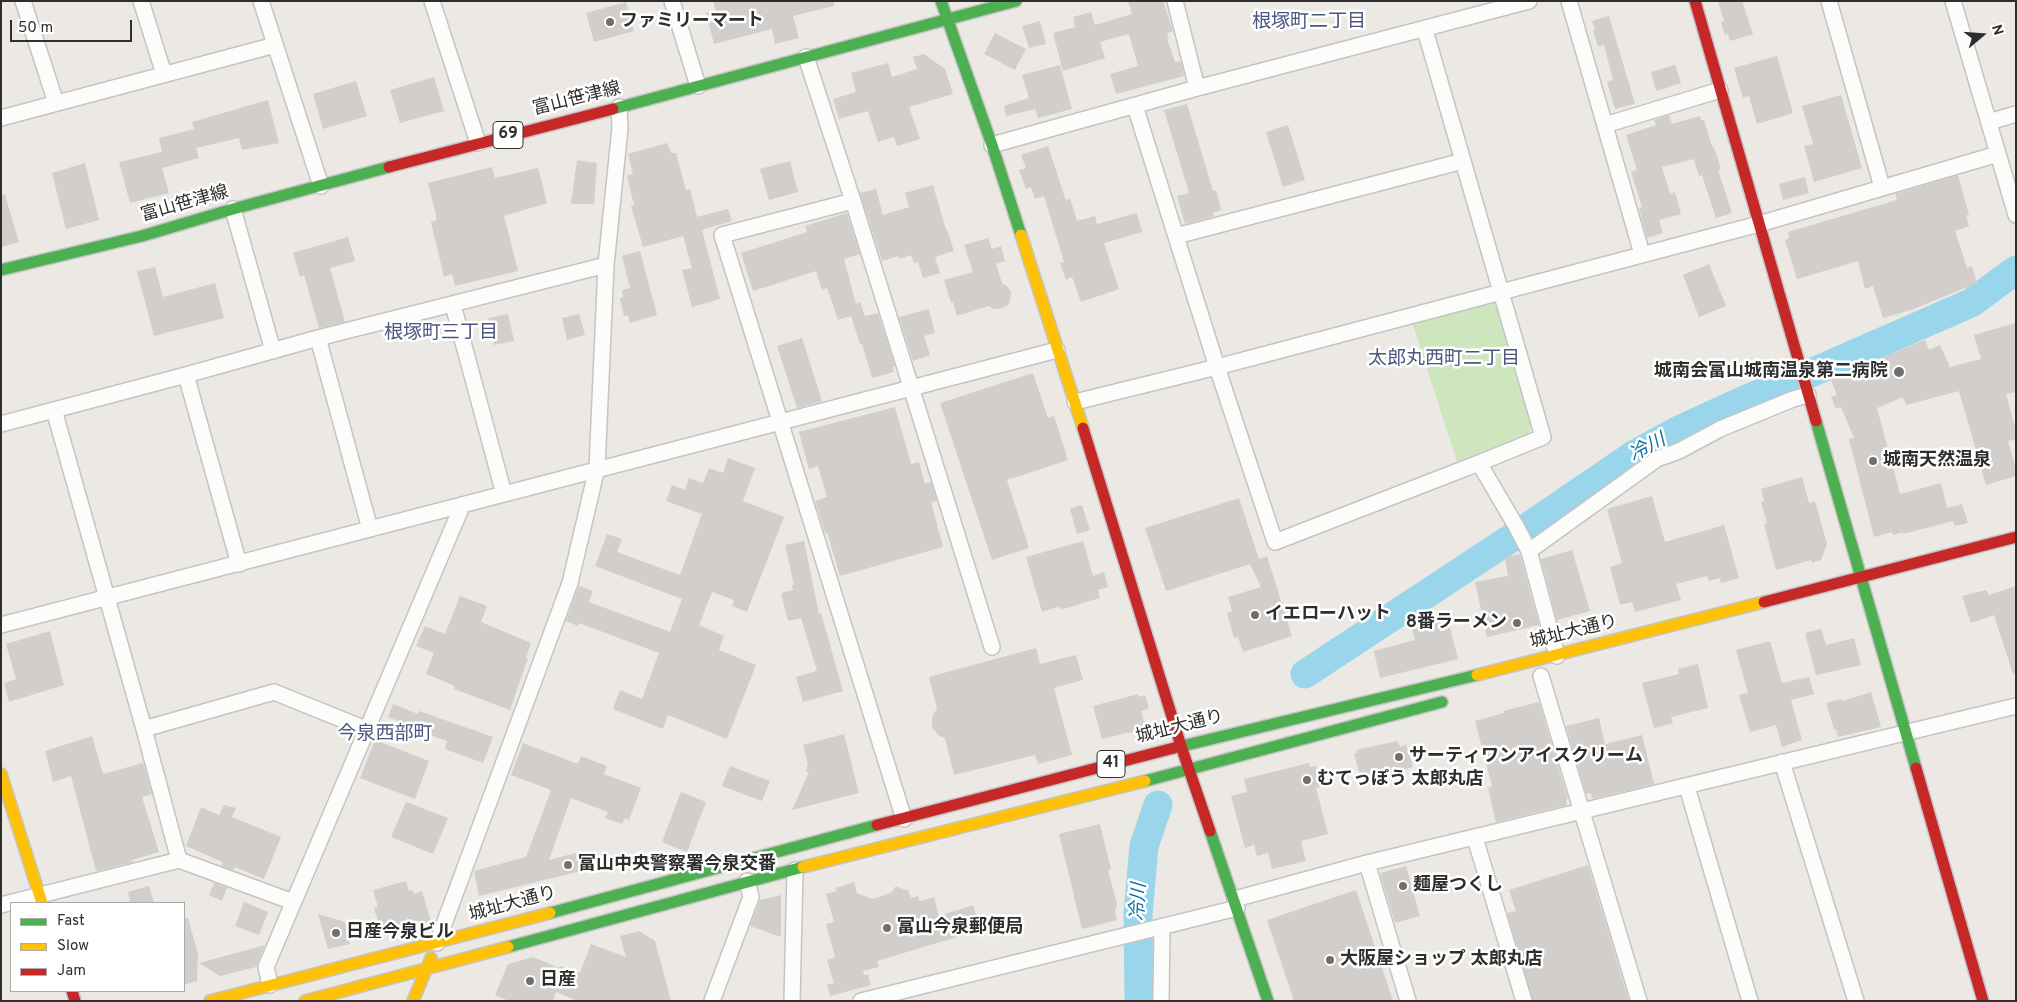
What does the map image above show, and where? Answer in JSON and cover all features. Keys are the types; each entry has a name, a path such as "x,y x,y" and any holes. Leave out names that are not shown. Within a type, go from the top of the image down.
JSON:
{"main road":[{"path":"941,1 992,145 1075,402 1181,746 1268,1001"},
{"name":"富山笹津線","path":"1,270 142,236 233,209 478,143 1016,1"},
{"path":"1695,1 1983,1001"},
{"name":"城址大通り","path":"210,1001 437,943 1181,746 1557,656 2016,537"},
{"name":"41","path":"305,1001 426,970 747,882 1190,770 1456,699"},
{"path":"1,774 41,899"},
{"path":"413,1001 437,943"}],"street":[{"path":"22,1 56,103"},
{"path":"141,1 164,74"},
{"path":"261,1 321,186"},
{"path":"672,1 698,86"},
{"path":"1175,1 1197,88"},
{"path":"992,145 1197,88 1425,30 1529,1"},
{"path":"1569,1 1642,254"},
{"path":"1829,1 1882,187"},
{"path":"1953,1 2016,215"},
{"path":"436,2 478,143"},
{"path":"1135,106 1217,367 1275,542 1479,463 1542,436 1425,30"},
{"path":"1,118 275,45"},
{"path":"806,57 853,201 992,647"},
{"path":"1605,125 1720,90"},
{"path":"437,943 570,583 597,468 606,265 620,128 619,107"},
{"path":"1989,122 2016,114"},
{"path":"1075,402 1217,367 1759,224 1998,154"},
{"path":"1176,236 1463,161"},
{"path":"853,201 722,235 904,819"},
{"path":"233,209 272,351"},
{"path":"1,424 318,338 606,265"},
{"path":"453,305 504,494"},
{"path":"318,338 370,529"},
{"path":"1,625 462,506 597,468 1058,350"},
{"path":"186,375 238,564"},
{"path":"1529,552 1657,459 1679,451 1720,430 1793,399 1806,390"},
{"path":"54,410 179,860"},
{"path":"1479,463 1529,552 1557,656"},
{"path":"270,985 266,967 462,506"},
{"path":"1541,676 1639,1001"},
{"path":"144,729 274,692 368,730"},
{"path":"862,1001 1162,927 1367,864 2016,706"},
{"path":"1782,762 1856,1001"},
{"path":"1687,787 1750,1001"},
{"path":"1475,838 1524,1001"},
{"path":"21,902 41,899 179,860 293,902"},
{"path":"1367,864 1408,1001"},
{"path":"792,1001 795,870"},
{"path":"712,1001 750,896 747,882"},
{"path":"1162,927 1162,1001"}],"green space":[{"path":"1489,302 1496,306 1531,426 1528,435 1457,462 1412,322"}],"building":[{"path":"713,1 834,1 834,6 793,16 799,38 775,44 772,29 714,44 706,13 716,11"},
{"path":"1128,1 1163,1 1173,31 1167,33 1169,38 1167,39 1175,62 1181,61 1184,76 1116,94 1110,74 1138,66 1129,34 1100,42 1105,58 1063,71 1053,33 1075,27 1073,17 1091,12 1095,25 1132,14"},
{"path":"1718,1 1742,1 1753,34 1730,41 1728,34 1725,35 1721,22 1724,21"},
{"name":"ファミリーマート","path":"626,2 634,31 594,42 586,13"},
{"path":"1609,16 1635,104 1615,109 1607,82 1613,80 1604,45 1598,47 1592,21"},
{"path":"1040,21 1046,44 1029,48 1022,26"},
{"path":"995,33 1026,49 1015,70 984,54"},
{"path":"924,54 945,69 953,94 909,107 920,139 897,146 894,137 878,142 868,111 839,119 833,99 856,92 851,73 888,63 892,77 917,69 913,57"},
{"path":"1777,56 1793,113 1757,124 1749,96 1743,98 1734,68"},
{"path":"1060,65 1072,109 1038,118 1035,109 1006,116 1004,106 1029,98 1022,75"},
{"path":"1675,65 1681,83 1656,91 1651,72"},
{"path":"434,77 444,111 400,123 390,90"},
{"path":"356,81 367,116 323,129 313,94"},
{"path":"1841,95 1862,168 1814,182 1804,146 1813,144 1802,106"},
{"path":"268,100 279,143 242,150 239,138 196,148 199,158 162,168 169,193 130,203 119,162 162,152 159,138 194,129 192,122"},
{"path":"1187,104 1213,191 1216,190 1221,210 1213,213 1214,216 1185,224 1177,196 1189,193 1164,110"},
{"path":"1669,115 1672,124 1700,116 1701,120 1704,120 1721,169 1718,170 1732,213 1716,218 1702,175 1699,176 1694,159 1662,167 1670,194 1675,192 1681,214 1659,220 1663,233 1647,238 1639,208 1642,207 1631,172 1637,170 1626,135 1656,125 1654,120"},
{"path":"1288,125 1305,180 1283,187 1266,132"},
{"path":"667,143 671,153 676,153 686,190 690,189 697,217 728,209 732,221 702,230 720,299 692,307 682,270 692,268 683,236 643,247 631,206 634,205 627,176 633,174 628,154"},
{"path":"1048,146 1065,198 1067,200 1070,198 1077,221 1095,216 1097,224 1137,213 1142,232 1104,243 1119,289 1081,302 1072,277 1066,280 1060,263 1064,262 1044,196 1035,199 1031,187 1026,189 1019,170 1026,168 1021,155"},
{"path":"577,160 597,163 594,204 571,204"},
{"path":"790,161 798,192 769,200 760,169"},
{"path":"85,163 99,220 66,229 52,173"},
{"path":"492,167 495,178 538,168 547,203 504,216 518,271 455,286 452,274 444,277 431,222 437,220 428,183"},
{"path":"1958,175 1969,215 1966,216 1969,226 1955,231 1967,268 1972,266 1977,283 1911,310 1883,318 1873,286 1865,289 1858,261 1797,279 1785,240 1789,238 1788,232 1897,200 1895,194"},
{"path":"1805,177 1809,193 1783,200 1779,184"},
{"path":"933,185 954,251 935,257 940,273 923,278 918,262 914,263 911,255 899,259 898,256 882,261 860,193 876,189 883,215 909,207 905,193"},
{"path":"1,195 5,195 19,242 1,247"},
{"path":"847,213 860,254 844,259 856,304 860,302 865,316 878,313 895,366 892,367 894,372 872,378 851,316 838,320 827,288 822,290 816,271 753,291 741,253 807,232 805,226"},
{"path":"348,237 355,261 330,268 345,322 319,328 304,275 300,277 293,253"},
{"path":"988,238 992,249 1001,246 1005,261 996,264 1002,283 1011,292 1010,301 1008,305 1000,309 988,306 957,316 944,280 973,272 964,245"},
{"path":"640,251 657,315 630,323 628,315 624,316 620,298 623,297 622,290 630,288 622,256"},
{"path":"1709,264 1726,306 1699,317 1683,275"},
{"path":"155,267 163,297 215,283 224,318 154,336 137,271"},
{"path":"929,309 935,333 924,336 930,355 913,361 899,317"},
{"path":"508,314 514,341 494,345 488,318"},
{"path":"579,314 585,335 567,340 562,318"},
{"path":"2016,323 2016,392 2006,394 2016,431 2016,439 2008,441 2016,469 2016,476 1986,485 1959,391 1906,405 1903,397 1877,408 1900,494 1941,483 1947,508 1962,504 1968,523 1955,526 1953,521 1903,534 1903,532 1893,535 1892,532 1874,537 1849,439 1854,438 1841,407 1836,409 1831,397 1837,395 1830,378 1925,340 1929,350 1940,345 1950,367 1981,359 1974,335"},
{"path":"802,338 822,401 797,408 777,346"},
{"path":"1033,373 1048,418 1054,416 1068,460 1007,480 1029,548 992,560 940,403"},
{"path":"895,407 911,464 919,462 925,484 931,482 937,501 931,502 943,547 840,576 827,532 825,533 815,501 827,497 818,466 809,469 799,432"},
{"path":"728,458 755,468 743,501 784,517 747,612 732,606 734,600 712,592 699,625 724,636 719,650 756,665 727,739 668,715 663,729 613,709 620,690 642,699 659,653 579,623 578,626 566,621 579,586 593,591 589,602 670,632 682,599 595,566 607,534 622,539 617,552 680,575 702,514 666,501 672,485 685,490 689,478 703,483 709,468 723,473"},
{"path":"1802,477 1809,503 1815,501 1827,544 1821,560 1812,563 1811,560 1776,570 1764,524 1767,523 1761,502 1764,501 1761,489"},
{"path":"1652,496 1665,542 1724,525 1739,578 1721,583 1720,578 1709,581 1707,576 1676,584 1681,600 1635,612 1632,602 1620,605 1610,567 1622,563 1607,509"},
{"path":"1239,498 1259,559 1267,556 1292,636 1243,652 1238,637 1234,638 1227,613 1232,611 1228,597 1261,587 1250,564 1166,591 1145,528"},
{"path":"1082,505 1090,530 1077,534 1070,509"},
{"path":"804,541 819,614 821,613 843,691 803,702 796,677 817,671 801,618 788,621 781,593 793,590 792,585 794,585 785,545"},
{"path":"1083,541 1093,576 1104,572 1108,587 1098,590 1100,598 1063,609 1057,607 1042,612 1026,557"},
{"path":"1572,550 1590,611 1557,620 1541,559"},
{"path":"1520,554 1539,625 1487,637 1475,582 1508,576 1505,557"},
{"path":"2016,586 2016,673 2013,674 1994,615 1971,623 1962,596 1986,590 1989,595"},
{"path":"460,596 487,606 481,622 531,643 526,658 528,658 510,710 454,689 455,686 426,674 434,653 416,646 425,626 445,634"},
{"path":"1447,616 1458,659 1380,678 1374,651 1415,640 1412,629 1433,623 1432,619"},
{"path":"1821,629 1826,645 1854,638 1861,665 1816,675 1805,633"},
{"path":"50,631 64,685 9,702 4,683 16,679 6,644"},
{"path":"1770,641 1782,683 1809,677 1814,694 1791,700 1802,740 1782,747 1776,725 1750,732 1739,695 1748,693 1736,650"},
{"path":"1036,648 1040,664 1076,655 1083,680 1054,688 1072,755 1038,764 1035,755 954,775 945,738 938,735 932,727 932,717 937,708 929,677"},
{"path":"1698,664 1708,708 1671,717 1673,723 1654,728 1642,683 1679,674 1678,669"},
{"path":"1871,692 1881,727 1838,737 1826,703 1842,699 1843,701"},
{"path":"1138,694 1138,697 1145,695 1149,708 1141,711 1145,725 1142,726 1143,729 1102,739 1093,706"},
{"path":"1539,702 1568,799 1566,799 1567,805 1496,822 1488,788 1492,786 1475,721 1504,713 1503,711"},
{"path":"393,704 418,714 419,711 493,737 483,763 445,749 447,741 413,729 413,727 388,717"},
{"path":"1599,718 1605,744 1642,735 1654,784 1592,799 1591,793 1586,794 1566,726"},
{"path":"844,734 859,793 792,810 809,772 806,771 808,765 803,745"},
{"path":"92,736 103,774 143,763 152,794 142,797 159,852 132,860 133,862 96,871 71,776 53,782 45,751"},
{"path":"375,740 429,761 415,799 360,778"},
{"path":"1397,741 1401,747 1406,744 1413,767 1381,776 1376,783 1366,785 1362,782 1354,754 1357,753 1356,750"},
{"path":"523,743 578,764 581,756 607,766 604,774 641,788 629,820 625,818 622,824 605,818 608,812 571,798 549,860 576,853 581,871 479,896 474,871 526,857 551,790 511,775"},
{"path":"1309,763 1310,767 1316,766 1321,786 1316,788 1328,834 1301,841 1306,861 1272,869 1268,853 1257,856 1254,845 1245,848 1231,796 1247,792 1244,779"},
{"path":"730,766 770,781 762,801 722,786"},
{"path":"681,792 706,802 687,852 662,842"},
{"path":"406,802 448,818 433,854 391,837"},
{"path":"224,805 236,808 232,817 281,837 264,879 235,867 234,870 222,866 223,862 186,846 201,807 219,815"},
{"path":"1100,824 1111,869 1108,870 1117,904 1115,911 1117,920 1082,929 1059,834"},
{"path":"1588,865 1629,1001 1533,1001 1507,913 1516,911 1509,890"},
{"path":"1406,866 1420,916 1395,923 1380,873"},
{"path":"406,881 409,891 413,890 414,894 422,891 431,922 396,935 383,936 374,908 378,907 373,890"},
{"path":"854,882 857,893 872,899 891,893 896,886 908,890 911,898 918,896 920,901 934,897 939,916 973,905 979,924 975,925 977,931 877,961 879,967 863,971 864,975 868,974 871,985 830,996 827,985 834,983 827,960 835,957 826,924 834,922 826,894 837,891 836,888"},
{"path":"214,883 227,888 222,901 209,895"},
{"path":"149,886 154,902 130,902 128,892"},
{"name":"大阪屋ショップ 太郎丸店","path":"1356,890 1393,1001 1294,1001 1267,920"},
{"path":"781,895 781,937 750,926 760,900"},
{"path":"244,902 268,912 259,935 235,926"},
{"name":"日産今泉ビル","path":"318,914 345,922 350,944 328,949"},
{"path":"185,918 188,918 198,954 197,981 185,985"},
{"path":"639,931 655,941 671,1001 578,1001 556,992 553,1001 509,1001 495,995 508,964 533,957 559,968 560,966 580,973 591,944 626,957 620,936"},
{"path":"265,945 256,967 220,976 199,963"}],"waterway":[{"name":"冷川","path":"1305,674 1635,454 1679,430 1747,399 1971,303 2016,270"},
{"name":"冷川","path":"1139,1001 1138,914 1144,846 1158,805"}],"traffic: fast":[{"path":"941,1 992,145 1021,235"},
{"path":"613,109 1016,1"},
{"path":"1,270 142,236 233,209 389,167"},
{"path":"1816,421 1916,768"},
{"path":"1174,748 1477,675"},
{"path":"1145,781 1442,702"},
{"path":"550,913 877,825"},
{"path":"1210,831 1268,1001"},
{"path":"508,947 803,867"}],"traffic: slow":[{"path":"1021,235 1083,428"},
{"path":"1477,675 1764,602"},
{"path":"1,774 42,902"},
{"path":"803,867 1145,781"},
{"path":"210,1001 550,913"},
{"path":"305,1001 508,947"},
{"path":"413,1001 431,958"}],"traffic: jam":[{"path":"1695,1 1816,421"},
{"path":"389,167 613,109"},
{"path":"1083,428 1181,746 1210,831"},
{"path":"1764,602 2016,537"},
{"path":"877,825 1174,748"},
{"path":"1916,768 1983,1001"},
{"path":"72,992 75,1001"}],"place":[{"name":"ファミリーマート","path":"610,22"},
{"name":"城南会富山城南温泉第二病院","path":"1899,372"},
{"name":"城南天然温泉","path":"1873,461"},
{"name":"イエローハット","path":"1255,615"},
{"name":"8番ラーメン","path":"1517,623"},
{"name":"サーティワンアイスクリーム","path":"1399,757"},
{"name":"むてっぽう 太郎丸店","path":"1307,780"},
{"name":"富山中央警察署今泉交番","path":"568,865"},
{"name":"麺屋つくし","path":"1403,886"},
{"name":"富山今泉郵便局","path":"887,928"},
{"name":"日産今泉ビル","path":"336,933"},
{"name":"大阪屋ショップ 太郎丸店","path":"1330,960"},
{"name":"日産","path":"530,981"}],"district":[{"name":"根塚町二丁目","path":"1309,23"},
{"name":"根塚町三丁目","path":"441,334"},
{"name":"太郎丸西町二丁目","path":"1444,360"},
{"name":"今泉西部町","path":"385,735"}]}
